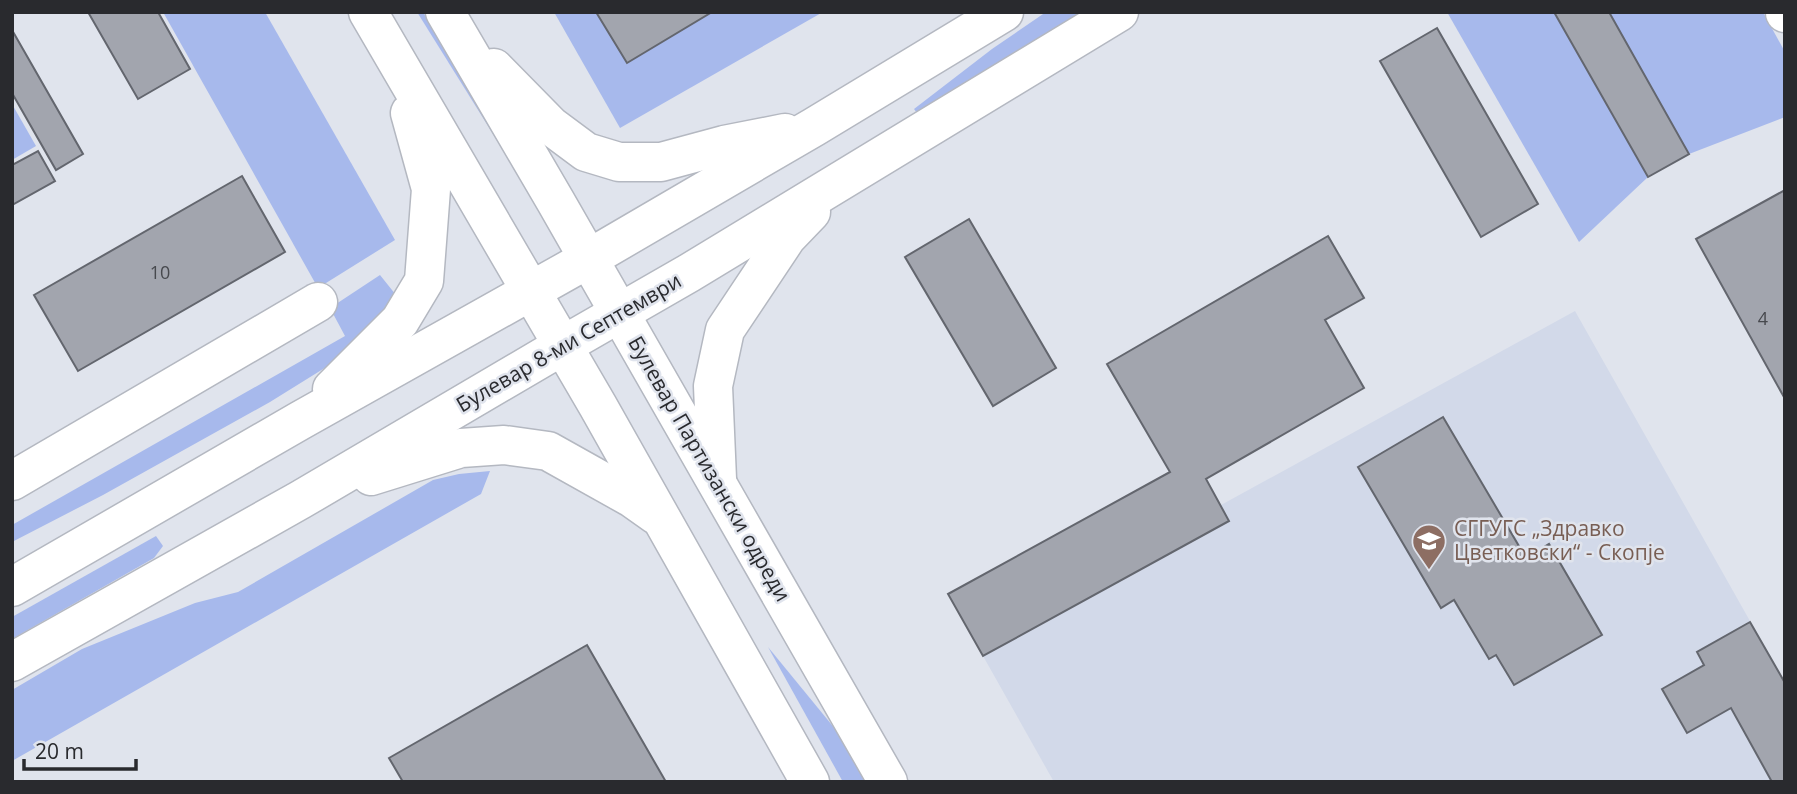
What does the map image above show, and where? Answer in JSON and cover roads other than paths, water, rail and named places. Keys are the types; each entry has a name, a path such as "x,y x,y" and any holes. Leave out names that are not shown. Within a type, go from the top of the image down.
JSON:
{"street":[{"path":"368,12 662,519 810,782"},
{"path":"12,587 301,420 589,260 1004,12"},
{"name":"Булевар 8-ми Септември","path":"12,662 300,500 689,273 1119,12"},
{"path":"449,20 551,126 586,152 620,162 661,162 724,145 814,127"},
{"name":"Булевар Партизански одреди","path":"449,20 888,782"},
{"path":"301,420 400,321 424,282 431,189 396,60"},
{"path":"717,484 713,386 725,330 787,237 841,181"},
{"path":"12,481 318,302"},
{"path":"300,500 415,461 461,449 504,445 548,451 632,498 662,519"},
{"path":"12,572 63,558"}],"place":[{"name":"СГГУГС „Здравко Цветковски“ - Скопје","path":"1429,571"}]}
